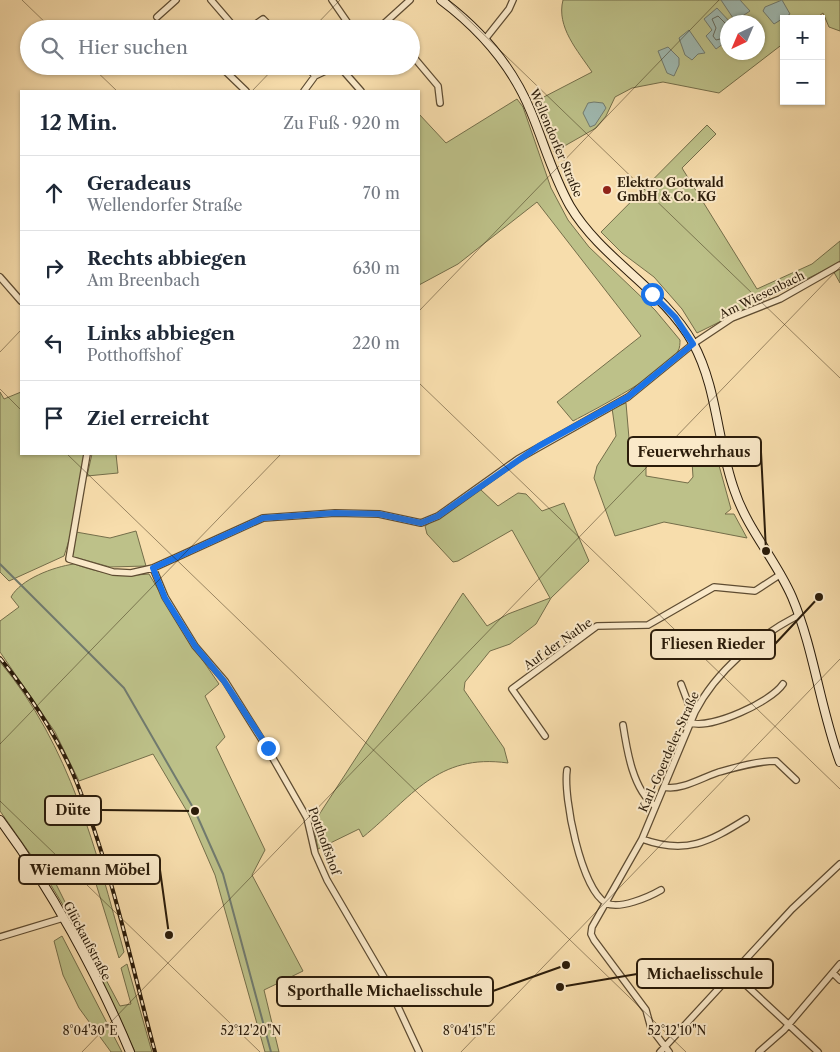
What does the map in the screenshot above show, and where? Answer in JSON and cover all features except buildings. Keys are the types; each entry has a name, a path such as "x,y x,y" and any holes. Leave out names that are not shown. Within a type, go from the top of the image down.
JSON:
{"street":[{"path":"157,17 176,0"},
{"path":"211,0 228,20"},
{"path":"332,0 346,20"},
{"path":"390,20 410,0"},
{"name":"Wellendorfer Straße","path":"441,0 486,38 516,79 531,110 558,182 580,220 610,256 675,317 693,344 705,371 726,467 735,494 751,527 781,574 799,615 840,762"},
{"path":"486,38 509,9 513,0"},
{"path":"420,65 438,86 440,104"},
{"path":"229,75 245,90"},
{"path":"346,75 360,90"},
{"path":"305,90 315,76"},
{"name":"Am Wiesenbach","path":"87,455 69,558 113,572 131,573 153,568 247,524 273,516 335,513 379,514 421,523 452,507 539,446 628,397 693,344 732,318 780,299 840,266"},
{"path":"0,277 20,300"},
{"name":"Potthoffshof","path":"153,568 165,598 195,646 224,681 268,748 307,818 315,853 327,880 386,982 419,1052"},
{"name":"Auf der Nathe","path":"545,736 512,689 597,626 648,625 714,587 755,592 781,574"},
{"name":"Karl-Goerdeler-Straße","path":"665,1046 651,1028 646,1010 594,940 591,934 592,926 607,903 642,839 654,806 705,692 725,668 787,621 799,615"},
{"path":"681,684 690,708 695,712"},
{"path":"691,723 705,723 753,708 778,692 783,684"},
{"path":"623,725 634,778 644,797 654,806"},
{"path":"664,787 676,787 720,772 768,761 776,761 796,780"},
{"path":"567,770 565,783 568,806 577,846 590,883 607,903 618,905 636,901 661,890"},
{"path":"642,839 676,846 698,844 717,838 746,819"},
{"name":"Glückaufstraße","path":"0,820 33,868 63,918 114,1016 130,1052"},
{"path":"660,1052 792,910 840,864"},
{"path":"0,937 63,918"},
{"path":"759,1052 788,1024 840,964"},
{"path":"733,973 818,1052"},
{"path":"833,973 840,980"},
{"path":"665,1046 669,1052"}],"green space":[{"path":"563,0 840,0 840,31 829,27 823,13 820,15 780,15 780,46 765,58 765,15 720,15 720,60 762,60 719,93 663,82 632,88 615,97 606,116 596,128 554,152 538,100 592,72 575,47 565,29"},
{"path":"517,99 523,107 551,188 568,220 589,247 655,310 680,340 680,347 672,359 646,379 573,421 557,402 641,336 537,202 458,264 420,284 420,115 446,143"},
{"path":"707,125 716,134 682,168 757,289 812,264 840,241 840,283 831,267 697,333 682,309 654,277 622,253 601,232"},
{"path":"0,392 4,399 20,392 20,455 84,455 72,531 64,556 9,581 0,572"},
{"path":"626,403 631,462 646,464 646,476 688,483 693,477 691,446 712,440 731,509 725,514 734,514 747,538 664,522 615,536 594,478 597,466 616,436 612,408"},
{"path":"92,455 116,455 118,473 87,476"},
{"path":"480,489 498,506 518,493 526,494 542,511 564,503 589,561 551,598 536,624 510,644 490,651 465,682 464,690 504,748 508,763 483,762 462,765 444,771 412,793 363,837 359,829 318,849 313,824 463,593 487,626 508,614 550,598 512,530 458,561 453,562 427,534 425,526"},
{"path":"136,531 146,566 110,567 71,556 76,532 110,538"},
{"path":"74,564 111,574 149,574 184,633 219,684 205,696 225,737 216,747 265,850 252,875 303,971 264,990 279,1052 265,1052 215,875 188,813 153,754 79,781 55,732 0,652 0,621 19,607 11,597 16,591 38,575"},
{"path":"0,662 24,694 45,728 63,763 78,800 103,875 124,952 119,958 88,858 51,874 69,910 66,910 43,872 0,811"},
{"path":"73,918 120,1006 131,1004 121,968 127,964 152,1052 135,1052 71,920"},
{"path":"62,936 122,1052 111,1052 79,1008 63,975 54,941"}],"water":[{"path":"721,0 740,0 750,11 744,15 731,15"},
{"path":"782,0 790,14 780,15 780,20 774,24 763,11 765,7"},
{"path":"717,8 724,15 720,15 720,46 716,49 706,36 712,30 704,19"},
{"path":"689,30 705,53 698,54 692,60 685,55 679,38"},
{"path":"668,47 679,58 679,65 674,76 667,73 658,51"},
{"path":"588,103 603,103 606,108 595,125 590,127 583,113"}],"waterway":[{"path":"0,564 124,688 195,811 223,874 271,1052"}],"railway":[{"path":"0,658 43,718 62,750 77,783 111,883 155,1052"}],"place":[{"name":"Elektro Gottwald GmbH & Co. KG","path":"607,190"},
{"name":"Feuerwehrhaus","path":"766,551"},
{"name":"Fliesen Rieder","path":"819,597"},
{"name":"Düte","path":"195,811"},
{"name":"Wiemann Möbel","path":"169,935"},
{"name":"Sporthalle Michaelisschule","path":"566,965"},
{"name":"Michaelisschule","path":"560,987"}],"route":[{"path":"268,748 224,681 195,646 165,598 153,568 247,524 273,516 335,513 379,514 421,523 438,516 518,459 628,397 693,344 675,317 652,294"}]}
